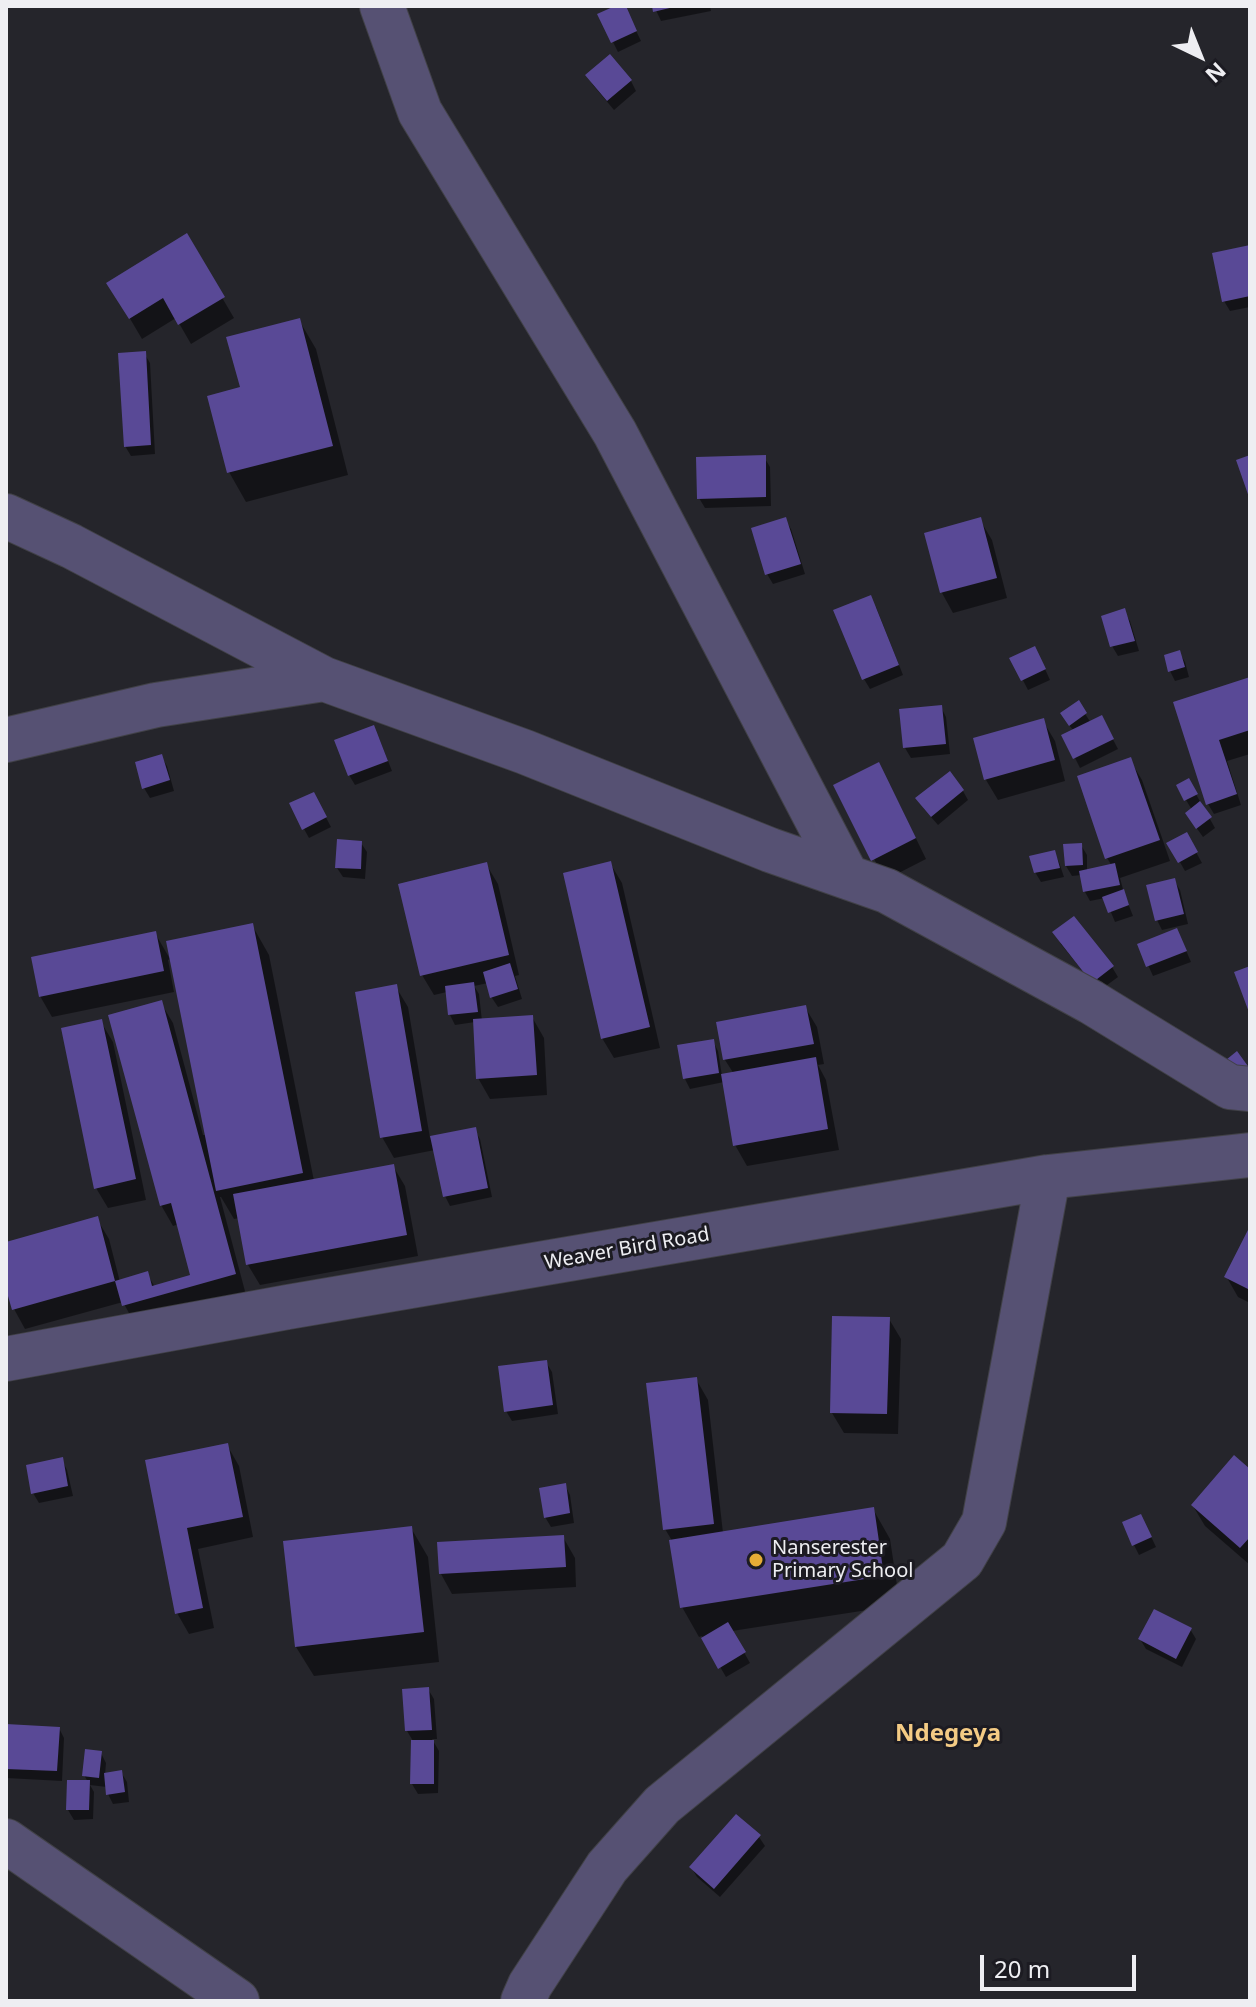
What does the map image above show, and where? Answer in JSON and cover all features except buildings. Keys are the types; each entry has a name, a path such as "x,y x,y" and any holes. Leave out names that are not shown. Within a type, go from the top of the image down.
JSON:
{"street":[{"path":"382,6 420,112 615,433 847,877"},
{"path":"6,516 71,546 324,679 525,752 770,850 887,891 1091,1002 1230,1087 1250,1089"},
{"path":"6,740 156,705 324,679"},
{"name":"Weaver Bird Road","path":"6,1359 288,1307 1048,1177 1250,1155"},
{"path":"523,2001 530,1985 607,1867 662,1805 962,1560 984,1522 1048,1177"},
{"path":"6,1841 237,2001"}],"place":[{"name":"Nanserester Primary School","path":"756,1560"}],"district":[{"name":"Ndegeya","path":"948,1734"}]}
